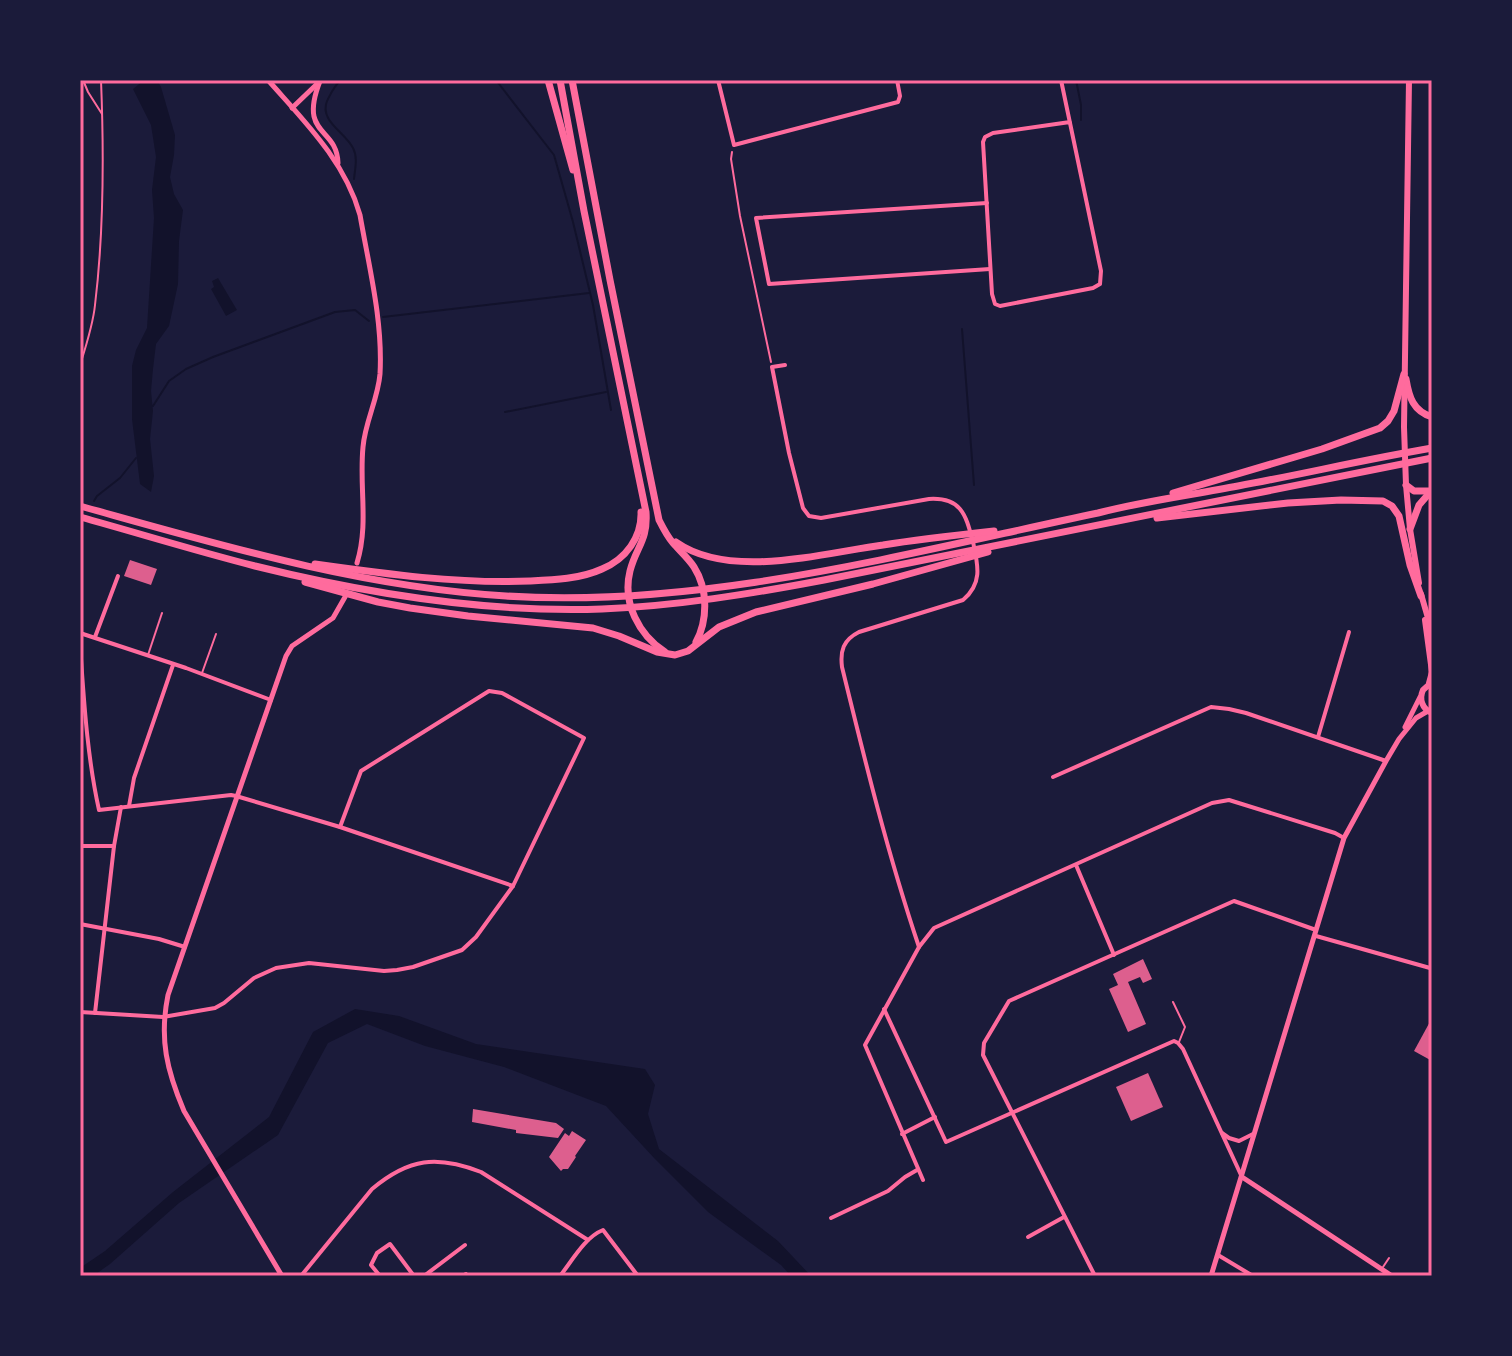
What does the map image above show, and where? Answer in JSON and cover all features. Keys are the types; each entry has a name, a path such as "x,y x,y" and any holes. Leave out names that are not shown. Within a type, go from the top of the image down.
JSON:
{"highway":[{"path":"548,80 584,211"},
{"path":"560,80 646,512 645,539 630,571 629,599 643,633 660,649 671,654"},
{"path":"572,80 659,520 701,580 705,617 693,647"},
{"path":"1404,374 1411,402 1420,412 1432,417"},
{"path":"1131,505 1322,449 1380,428 1394,411 1404,374"},
{"path":"80,506 342,575 456,592 600,597 735,586 882,559 1131,505 1432,448"},
{"path":"257,567 401,596 515,607 601,609 682,603 738,596 1432,458"},
{"path":"266,557 436,579 520,581 578,577 611,565 633,542 641,522 639,485"},
{"path":"1406,485 1414,491 1431,491"},
{"path":"1410,529 1419,505 1431,491"},
{"path":"1099,525 1239,507 1341,500 1383,501 1392,506 1399,516 1422,600"},
{"path":"80,517 378,602 455,615 593,628 657,652 671,654 683,653 716,629 756,612 873,584 1030,539"},
{"path":"664,529 680,545 701,554 773,561 960,534 1032,527"}],"main road":[{"path":"1409,80 1404,427 1410,529 1432,672 1431,682 1421,694 1421,701 1430,712"},
{"path":"1422,600 1432,632"}],"street":[{"path":"268,80 338,164 360,215 380,330 379,377 363,443 363,543 357,563"},
{"path":"718,80 734,145 898,102 897,80"},
{"path":"1061,80 1070,122 1101,271 1100,284 1093,288 1000,306 995,304 992,294 983,147 985,137 993,133 1070,122"},
{"path":"292,108 321,81"},
{"path":"321,81 314,96 312,112 318,127 338,152 338,164"},
{"path":"987,203 756,218 769,284 990,269"},
{"path":"785,365 772,367 789,453 803,509 809,516 821,518 940,499 963,512 979,566 976,582 963,600 859,632 845,643 840,654 871,785 919,947"},
{"path":"95,637 118,576"},
{"path":"282,1276 184,1111 166,1061 163,1017 286,656 292,646 333,618 345,597"},
{"path":"1318,737 1349,632"},
{"path":"80,633 271,700"},
{"path":"80,645 93,784 99,810 231,795 340,827 513,886"},
{"path":"129,806 134,778 173,665"},
{"path":"80,1012 163,1017 215,1008 254,978 276,968 309,963 397,970 462,950 476,937 513,886 584,738 502,693 489,691 361,771 340,827"},
{"path":"1211,1276 1344,838 1421,694"},
{"path":"1053,777 1211,707 1246,713 1386,761"},
{"path":"1399,739 1416,718 1430,712"},
{"path":"923,1180 865,1045 919,947 934,928 1212,803 1229,800 1344,838"},
{"path":"95,1013 121,807"},
{"path":"80,846 114,846"},
{"path":"1075,864 1114,955"},
{"path":"1095,1276 983,1055 984,1043 1009,1001 1234,901 1317,933 1430,968"},
{"path":"80,924 185,947"},
{"path":"884,1009 946,1142 1171,1041 1178,1043 1242,1177 1392,1276"},
{"path":"902,1134 935,1117"},
{"path":"1221,1132 1239,1141 1255,1133"},
{"path":"301,1276 372,1189 403,1168 430,1161 461,1164 481,1172 588,1240"},
{"path":"831,1218 888,1191 917,1170"},
{"path":"1028,1237 1064,1217"},
{"path":"560,1276 588,1240 603,1230 638,1276"},
{"path":"380,1276 371,1265 377,1253 390,1244 414,1276"},
{"path":"424,1276 465,1245"},
{"path":"1218,1255 1253,1276"}],"lane":[{"path":"148,656 162,613"},
{"path":"202,674 216,634"},
{"path":"1173,1002 1185,1027 1178,1043"},
{"path":"1381,1269 1389,1258"}],"path":[{"path":"83,80 102,115"},
{"path":"80,365 95,307 100,233 101,80"},
{"path":"734,145 731,159 740,216 772,367"}],"shaded area":[{"path":"144,80 157,80 161,87 175,135 170,177 174,194 183,210 178,284 169,326 156,344 153,369 150,439 154,476 151,492 140,484 132,419 132,366 147,328 154,218 152,190 156,157 151,125 133,89"},
{"path":"218,278 237,310 226,316 211,289 214,287 212,281"},
{"path":"355,1009 399,1016 476,1044 645,1069 655,1085 648,1114 659,1149 778,1241 811,1276 791,1276 781,1265 708,1212 606,1106 504,1067 425,1046 367,1024 328,1043 278,1135 179,1203 110,1264 93,1276 80,1276 80,1268 269,1117 313,1032"}],"building":[{"path":"130,560 157,569 151,585 124,576"},
{"path":"1143,959 1152,979 1143,983 1140,977 1128,982 1146,1024 1128,1032 1109,989 1118,985 1113,974"},
{"path":"1432,1018 1432,1061 1414,1051"},
{"path":"1148,1073 1163,1107 1131,1121 1116,1087"},
{"path":"473,1109 556,1123 564,1129 558,1138 516,1133 516,1130 472,1122"},
{"path":"572,1131 586,1140 568,1169 561,1171 549,1157 565,1133 569,1136"}],"waterway":[{"path":"341,80 331,92 325,108 330,120 355,152 354,179"},
{"path":"496,80 554,155 593,305 611,410"},
{"path":"1076,80 1081,120"},
{"path":"383,317 589,293"},
{"path":"153,406 169,381 213,357 335,312 355,310 369,321"},
{"path":"962,329 974,485"},
{"path":"505,412 606,392"},
{"path":"94,501 120,478 136,458"}]}
